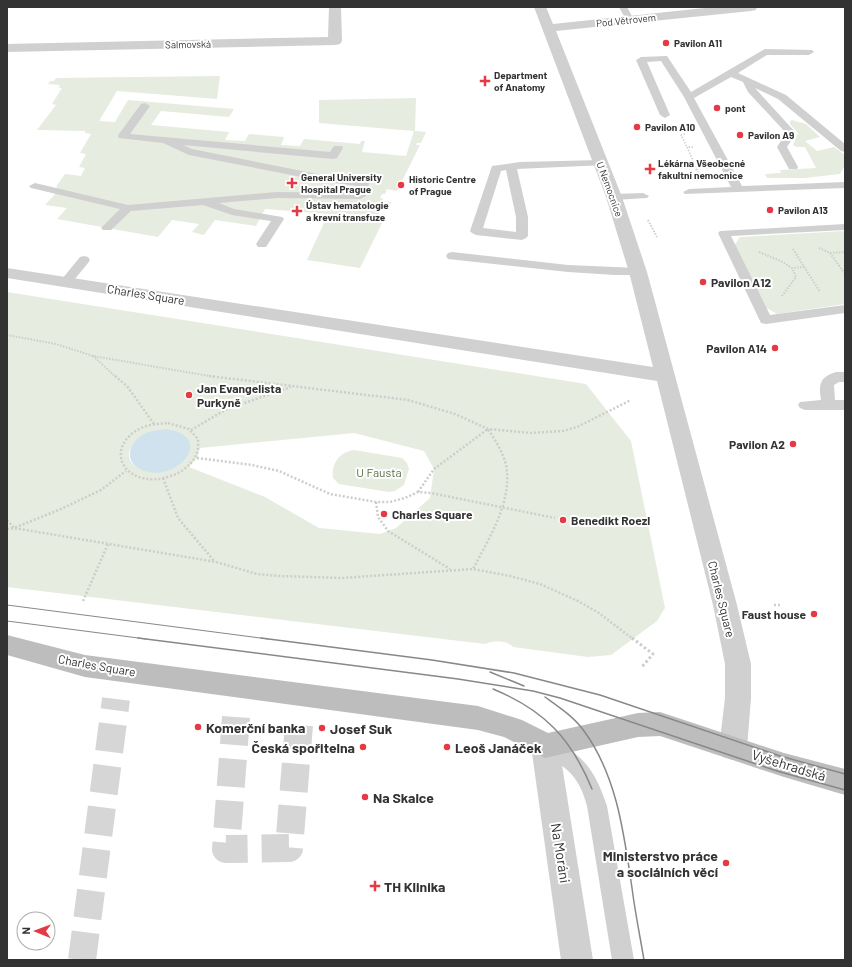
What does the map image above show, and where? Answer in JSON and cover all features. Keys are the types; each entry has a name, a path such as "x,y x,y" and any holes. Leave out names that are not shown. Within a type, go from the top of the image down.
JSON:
{"street":[{"name":"Salmovská","path":"7,48 336,41 335,7"},
{"name":"U Nemocnice","path":"540,7 614,197 638,272 666,376"},
{"name":"Pod Větrovem","path":"548,28 751,7"},
{"name":"Charles Square","path":"7,273 631,369 666,376 725,605 738,664 738,698 733,748"},
{"name":"Charles Square","path":"7,645 85,666 478,718 513,728 533,737 545,746"},
{"path":"545,746 638,725 660,724 733,748"},
{"name":"Na Moráni","path":"545,746 577,960"},
{"name":"Vyšehradská","path":"733,748 784,765 845,782"}],"lane":[{"path":"623,7 630,20"},
{"path":"689,97 765,52 810,52"},
{"path":"666,115 641,60 664,58 689,97 738,190"},
{"path":"731,73 782,98 845,149"},
{"path":"746,81 752,90 791,133 782,148 793,166"},
{"path":"145,106 123,136 333,156 338,148"},
{"path":"35,186 128,208 278,195 360,196 363,183 316,177 189,152 163,140"},
{"path":"511,166 522,217 522,236 476,231 496,168 511,166 601,163"},
{"path":"688,192 845,185"},
{"path":"614,197 643,196"},
{"path":"204,202 232,212 278,219 262,244"},
{"path":"107,228 128,208"},
{"path":"845,227 724,233 766,320 845,309"},
{"path":"452,256 606,272 638,272"},
{"path":"66,282 84,260"},
{"path":"829,405 827,383 836,377 845,376"},
{"path":"805,405 845,405"},
{"path":"545,746 579,767 592,789 597,806 623,960"}],"path":[{"path":"646,217 658,238"},
{"path":"780,230 832,311"},
{"path":"727,238 783,262 792,268 796,277 766,320"},
{"path":"830,253 845,252"},
{"path":"792,268 804,267"},
{"path":"7,335 56,344 93,356 223,378 293,387 377,395 408,400 455,414 488,429 531,433 563,431 577,427 631,400"},
{"path":"93,356 127,386 154,424"},
{"path":"192,430 227,409 293,387"},
{"path":"154,424 175,424 192,430 198,438 200,448 197,458 189,467 177,474 163,478 149,479 136,476 126,471 121,463 120,453 123,444 136,432 154,424"},
{"path":"418,492 434,469 488,429"},
{"path":"474,569 503,508 508,476 500,448 488,429"},
{"path":"197,458 252,465 279,471 330,494 376,502 390,502 405,498 418,492 431,493 555,518"},
{"path":"7,529 14,528 61,509 101,490 126,471"},
{"path":"163,478 178,518 216,562"},
{"path":"376,502 378,517 388,531 451,569"},
{"path":"7,520 14,528 216,562 257,574 306,578 342,578 451,569 474,569 510,576 540,584 558,591 599,614 653,654 641,668"},
{"path":"83,601 108,544"},
{"path":"774,605 781,605"}],"green space":[{"path":"220,76 217,99 117,91 99,121 115,122 128,100 234,109 229,117 161,111 151,125 229,132 225,140 245,141 249,134 284,137 281,145 300,146 304,139 360,144 361,141 365,141 362,152 406,156 414,131 319,123 319,100 416,98 415,131 426,132 421,143 417,143 416,145 420,145 397,191 387,189 385,194 382,194 380,198 383,199 382,201 391,202 388,211 381,210 379,214 386,215 360,268 307,260 328,214 265,209 256,226 215,220 204,235 192,232 199,224 172,220 158,237 57,219 67,208 45,205 56,193 57,185 65,174 81,176 85,168 79,167 86,154 80,153 91,134 85,133 85,131 37,130 56,105 52,104 62,88 59,88 60,85 48,84 50,81 54,81 56,78"},
{"path":"792,120 806,124 820,137 805,141 817,151 834,147 845,155 845,165 840,174 805,178 767,178 765,174 781,173 780,170 816,168 805,147 797,147 793,145 798,133 790,124 790,121"},
{"path":"845,231 845,304 777,314 765,307 734,246 740,237"},
{"path":"7,292 586,384 631,441 665,608 657,621 611,655 588,657 513,647 500,641 485,644 7,587","holes":["164,429 153,472 140,468 132,463 129,456 130,449 135,443 142,436","354,433 424,451 434,469 430,498 396,528 380,534 319,528 265,497 189,467 197,458 200,448"]},
{"name":"U Fausta","path":"354,450 402,458 407,463 409,469 404,485 395,491 389,492 339,484 333,478 333,468 335,463 345,453"}],"water":[{"path":"164,429 180,433 189,440 190,449 186,458 177,466 166,471 153,473 140,469 131,461 130,451 132,446 139,437 144,434 151,431"}],"tunnel":[{"path":"82,960 116,699"},
{"path":"236,717 226,849 289,848 299,725"}],"tram line":[{"path":"7,605 268,639"},
{"path":"7,621 146,639"},
{"path":"138,638 458,679 533,691 560,698 777,771 845,790"},
{"path":"261,638 432,660 514,673 600,695 780,756 845,774"},
{"path":"490,672 524,686"},
{"path":"493,689 527,706 554,728 565,740 575,755 592,789"},
{"path":"545,697 561,708 584,731 595,748 612,786 626,847 644,960"}],"place":[{"name":"Pavilon A11","path":"666,43"},
{"name":"Department of Anatomy","path":"485,81"},
{"name":"pont","path":"717,108"},
{"name":"Pavilon A10","path":"637,127"},
{"name":"Pavilon A9","path":"740,135"},
{"name":"Lékárna Všeobecné fakultní nemocnice","path":"650,169"},
{"name":"General University Hospital Prague","path":"292,183"},
{"name":"Historic Centre of Prague","path":"401,185"},
{"name":"Pavilon A13","path":"770,210"},
{"name":"Ústav hematologie a krevní transfuze","path":"297,211"},
{"name":"Pavilon A12","path":"703,282"},
{"name":"Pavilon A14","path":"775,348"},
{"name":"Jan Evangelista Purkyně","path":"189,395"},
{"name":"Pavilon A2","path":"793,444"},
{"name":"Charles Square","path":"384,514"},
{"name":"Benedikt Roezl","path":"563,520"},
{"name":"Faust house","path":"814,614"},
{"name":"Komerční banka","path":"198,727"},
{"name":"Josef Suk","path":"322,728"},
{"name":"Česká spořitelna","path":"363,747"},
{"name":"Leoš Janáček","path":"447,747"},
{"name":"Na Skalce","path":"365,797"},
{"name":"Ministerstvo práce a sociálních věcí","path":"726,863"},
{"name":"TH Klinika","path":"375,886"}]}
